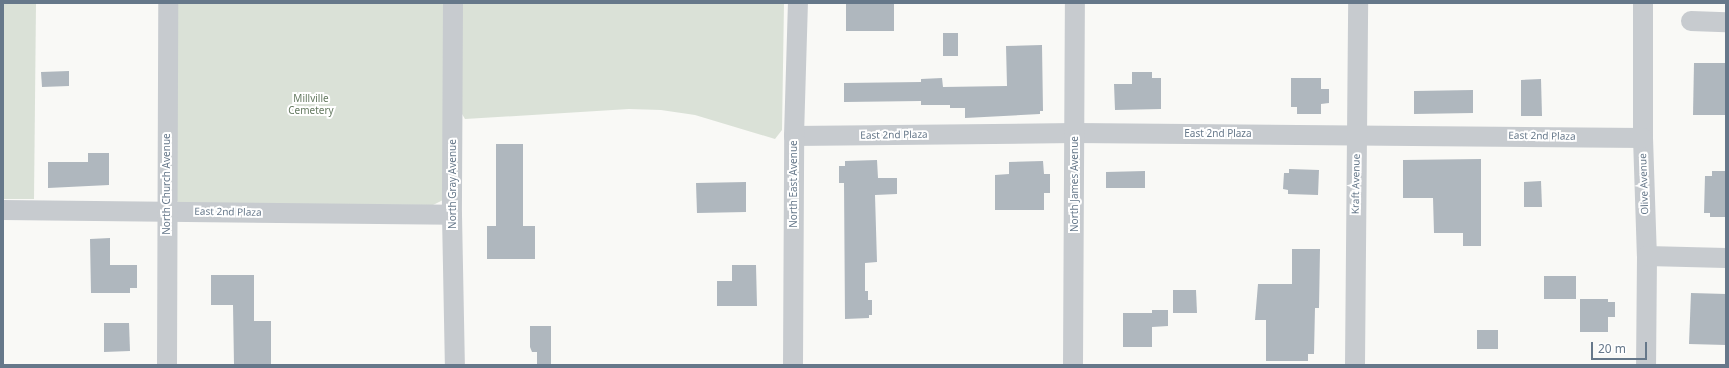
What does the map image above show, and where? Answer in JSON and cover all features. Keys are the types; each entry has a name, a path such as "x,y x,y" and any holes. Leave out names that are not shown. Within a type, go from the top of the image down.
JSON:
{"street":[{"name":"North Church Avenue","path":"167,365 168,3"},
{"name":"North Gray Avenue","path":"453,3 452,215 455,365"},
{"name":"North East Avenue","path":"793,365 794,136 798,3"},
{"name":"North James Avenue","path":"1073,365 1075,3"},
{"name":"Kraft Avenue","path":"1355,365 1358,3"},
{"name":"Olive Avenue","path":"1643,3 1643,138 1647,256 1646,365"},
{"path":"1691,22 1726,22"},
{"name":"East 2nd Plaza","path":"794,136 1075,133 1357,134 1643,138"},
{"name":"East 2nd Plaza","path":"3,210 452,215"},
{"path":"1647,256 1726,258"}],"green space":[{"path":"3,3 36,3 34,199 3,199"},
{"name":"Millville Cemetery","path":"177,3 445,3 443,200 433,205 180,204 177,201"},
{"path":"462,3 784,3 782,130 775,139 695,115 661,110 629,109 465,119 462,114"}],"building":[{"path":"846,3 894,3 894,31 846,31"},
{"path":"943,33 958,33 958,56 943,56"},
{"path":"1042,45 1043,111 1040,111 1040,114 965,118 965,108 950,108 950,105 921,105 921,101 844,102 844,83 921,82 921,79 942,78 943,87 1007,86 1006,46"},
{"path":"1694,63 1726,63 1726,115 1693,115"},
{"path":"69,71 69,86 42,87 41,72"},
{"path":"1132,72 1152,72 1152,78 1161,78 1161,109 1115,110 1114,84 1132,84"},
{"path":"1291,78 1321,78 1321,89 1329,89 1329,103 1321,104 1321,114 1297,114 1297,107 1291,107"},
{"path":"1541,79 1542,116 1521,116 1521,80"},
{"path":"1473,90 1473,113 1414,114 1414,91"},
{"path":"496,144 523,144 523,226 535,226 535,259 487,259 487,226 496,226"},
{"path":"88,153 109,153 109,185 48,188 48,162 88,162"},
{"path":"1481,159 1481,246 1463,246 1463,233 1434,233 1433,198 1403,198 1403,160"},
{"path":"877,160 878,178 897,178 897,194 875,195 877,262 865,263 865,291 868,291 868,300 872,300 872,315 869,315 869,318 845,319 844,183 839,183 839,166 845,166 845,161"},
{"path":"1043,161 1044,174 1050,174 1050,193 1044,193 1044,210 995,210 995,175 1009,174 1009,162"},
{"path":"1289,169 1319,170 1318,195 1288,194 1288,190 1283,189 1284,173 1289,173"},
{"path":"1145,171 1145,188 1106,188 1106,172"},
{"path":"1712,171 1726,171 1726,217 1710,217 1710,213 1704,213 1705,176 1712,176"},
{"path":"1541,181 1542,207 1524,207 1524,182"},
{"path":"746,182 746,212 697,213 696,183"},
{"path":"110,238 110,265 137,265 137,288 130,288 130,293 91,293 90,239"},
{"path":"1292,249 1320,249 1319,308 1315,308 1314,354 1308,354 1308,361 1266,361 1266,320 1255,320 1258,284 1292,284"},
{"path":"732,265 756,265 757,306 717,306 717,281 732,281"},
{"path":"211,275 254,275 254,321 271,321 271,365 234,365 233,305 211,305"},
{"path":"1544,276 1576,276 1576,299 1544,299"},
{"path":"1173,290 1196,290 1197,313 1173,313"},
{"path":"1691,293 1726,294 1726,345 1689,344"},
{"path":"1580,299 1608,299 1608,302 1615,302 1615,317 1608,317 1608,332 1580,332"},
{"path":"1152,310 1168,310 1168,326 1152,327 1152,347 1123,347 1123,313 1152,313"},
{"path":"104,323 129,323 130,351 104,352"},
{"path":"530,326 551,326 551,365 537,365 537,352 532,352 530,347"},
{"path":"1477,330 1498,330 1498,349 1477,349"}]}
